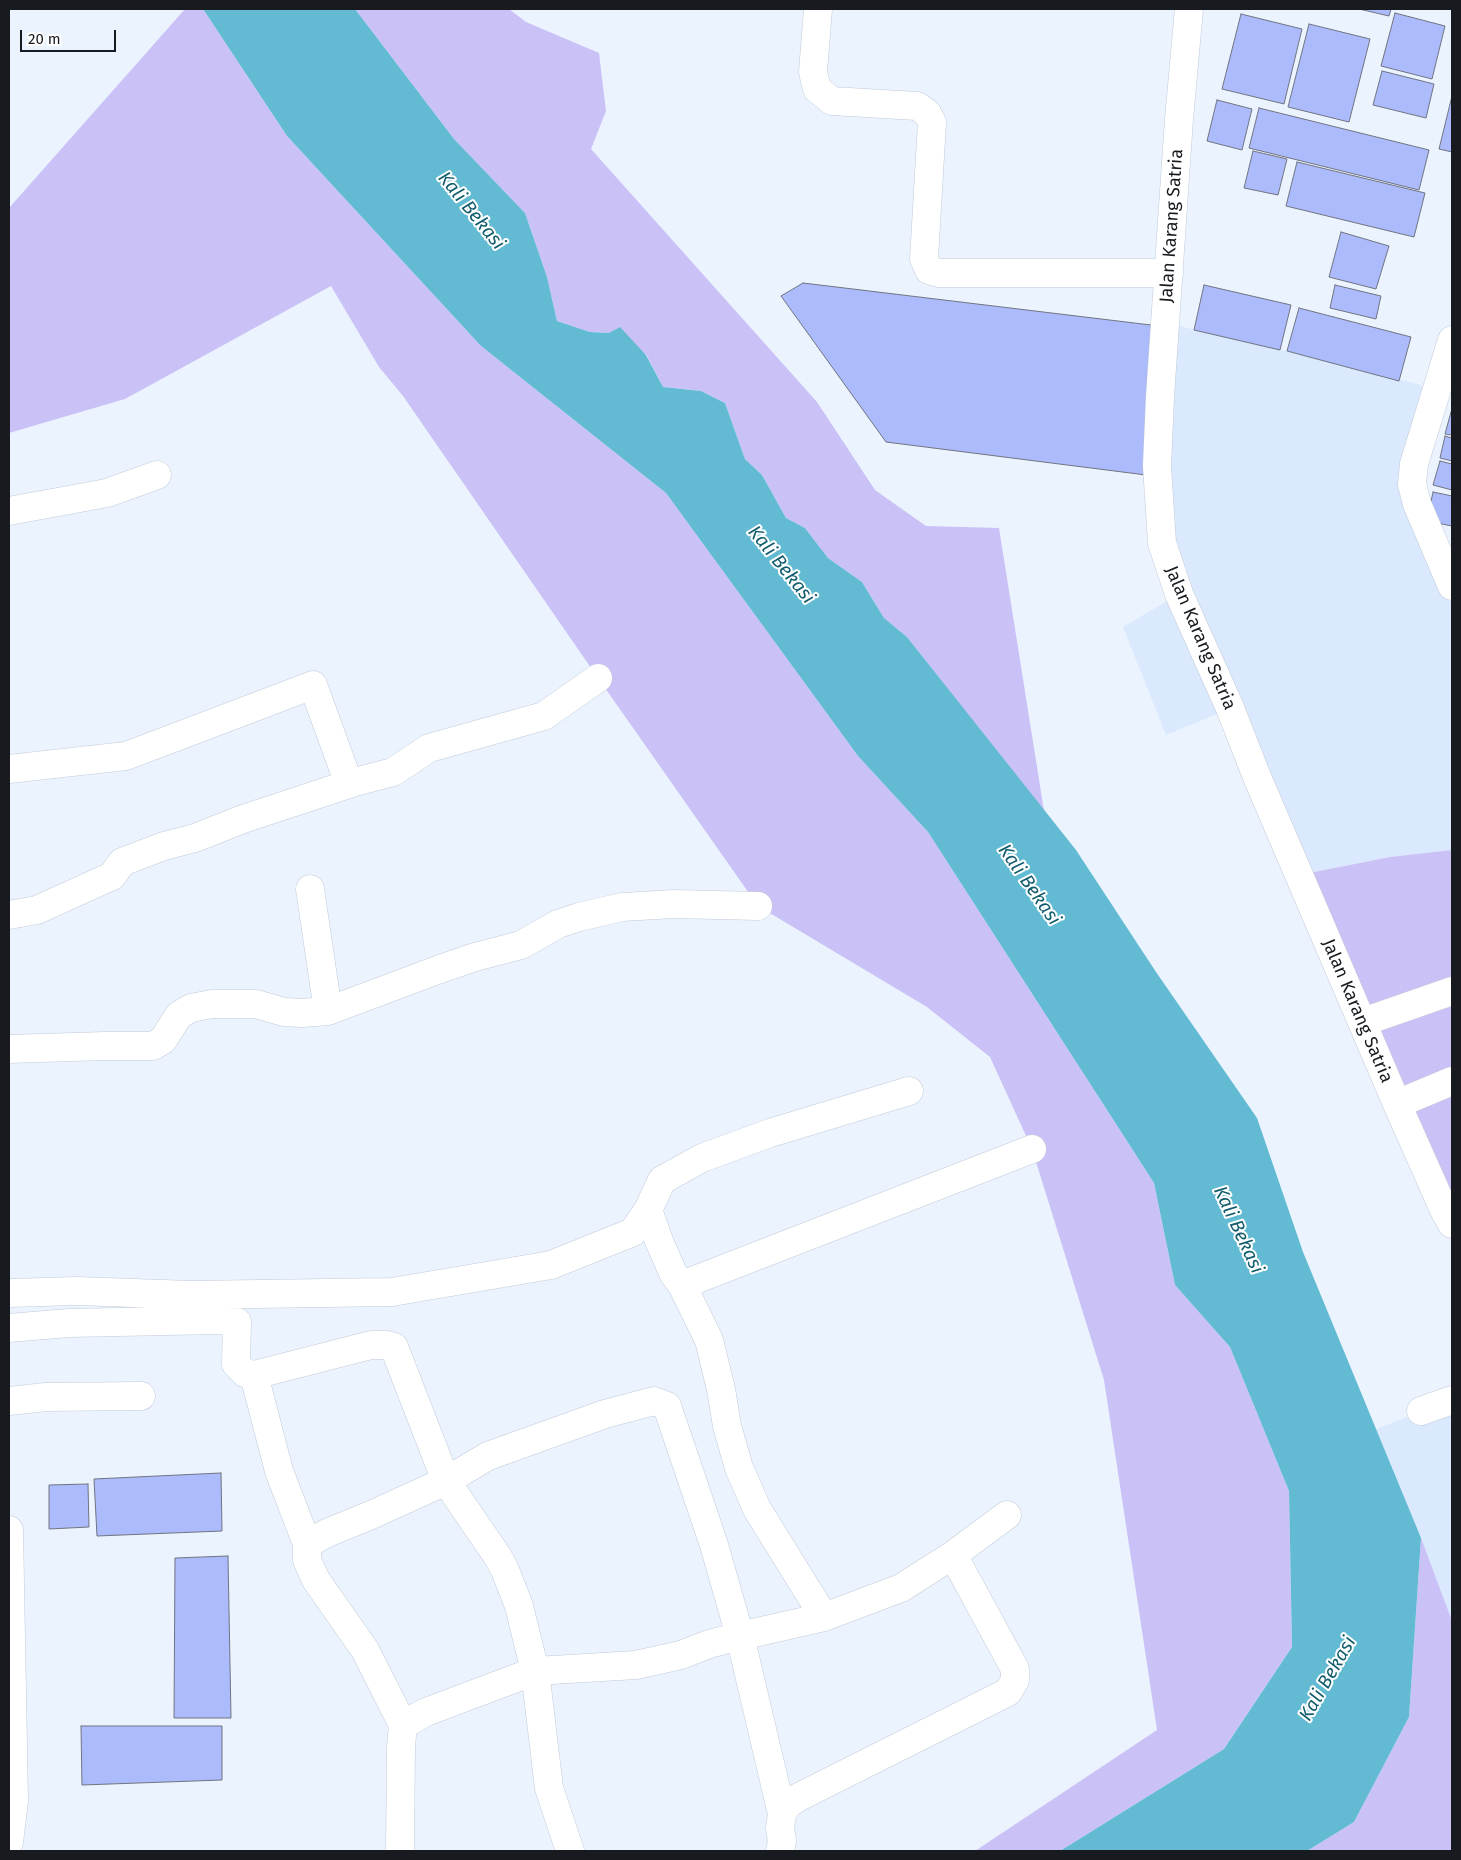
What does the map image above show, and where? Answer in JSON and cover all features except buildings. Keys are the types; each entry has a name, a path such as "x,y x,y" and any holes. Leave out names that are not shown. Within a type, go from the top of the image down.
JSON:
{"street":[{"path":"818,9 814,72 817,89 832,101 917,106 927,113 932,122 924,260 929,270 939,273 1169,273"},
{"name":"Jalan Karang Satria","path":"1189,9 1179,119 1160,397 1158,456 1162,544 1179,594 1397,1104 1450,1214"},
{"path":"1452,340 1414,464 1412,484 1417,504 1452,586"},
{"path":"9,511 107,493 158,475"},
{"path":"9,915 37,910 112,876 122,862 164,846 195,838 349,784 392,772 429,748 544,716 598,678"},
{"path":"9,769 126,756 313,685 349,784"},
{"path":"310,889 328,1010"},
{"path":"9,1049 153,1046 163,1040 179,1015 191,1008 212,1004 256,1004 284,1012 302,1013 328,1010 457,963 521,945 558,924 622,907 674,904 758,906"},
{"path":"1363,1022 1452,991"},
{"path":"1397,1104 1452,1080"},
{"path":"9,1293 77,1291 191,1294 392,1292 551,1265 634,1232 648,1210 662,1180 702,1158 770,1133 909,1091"},
{"path":"682,1285 1032,1149"},
{"path":"648,1210 658,1241 673,1273 682,1285 709,1340 739,1468 757,1509 824,1617"},
{"path":"9,1328 69,1323 219,1320 236,1322 236,1364 244,1373 254,1375 371,1345 382,1344 394,1347 446,1481 505,1570 519,1606 535,1671 549,1788 570,1851"},
{"path":"254,1375 279,1471 307,1544 307,1560 316,1580 365,1650 403,1725 400,1851"},
{"path":"9,1401 46,1397 142,1396"},
{"path":"1421,1411 1452,1400"},
{"path":"307,1544 327,1533 446,1481 488,1456 605,1414 654,1401 667,1406 714,1545 740,1636 782,1814 780,1851"},
{"path":"403,1725 426,1712 535,1671 636,1665 681,1655 709,1644 740,1636 824,1617 901,1588 953,1555 1007,1515"},
{"path":"9,1530 14,1801 9,1842"},
{"path":"782,1814 788,1804 799,1797 1008,1692 1015,1680 1015,1669 953,1555"}],"shaded area":[{"path":"185,9 203,9 287,136 481,346 666,493 858,756 928,832 1154,1183 1175,1285 1230,1347 1289,1491 1292,1647 1224,1749 1060,1851 975,1851 1157,1730 1104,1380 1032,1149 990,1057 927,1007 758,906 403,396 379,367 331,286 125,399 9,433 9,208"},
{"path":"355,9 509,9 526,22 599,53 606,111 591,149 817,402 875,490 926,526 999,528 1044,811 907,637 884,618 862,582 828,558 805,528 786,518 762,475 745,459 725,403 701,391 663,387 646,354 609,333 590,332 557,321 547,277 525,213 454,139"},
{"path":"1166,323 1437,389 1414,464 1452,586 1452,850 1390,857 1299,875 1229,709 1166,735 1123,627 1179,594 1162,543"},
{"path":"1452,850 1452,1209 1299,875 1390,857"},
{"path":"1452,1400 1452,1623 1376,1429"},
{"path":"1421,1538 1452,1621 1452,1851 1307,1851 1354,1822 1409,1717"}],"water":[{"name":"Kali Bekasi","path":"203,9 355,9 454,139 525,213 547,277 557,321 590,332 609,333 620,327 646,355 663,387 701,391 725,403 745,459 762,475 786,518 805,528 828,558 862,582 884,618 907,637 1076,850 1156,972 1257,1118 1303,1252 1421,1538 1409,1717 1354,1822 1307,1851 1060,1851 1224,1749 1292,1647 1289,1491 1230,1347 1175,1285 1154,1183 928,832 858,756 666,493 481,346 287,136"}]}
